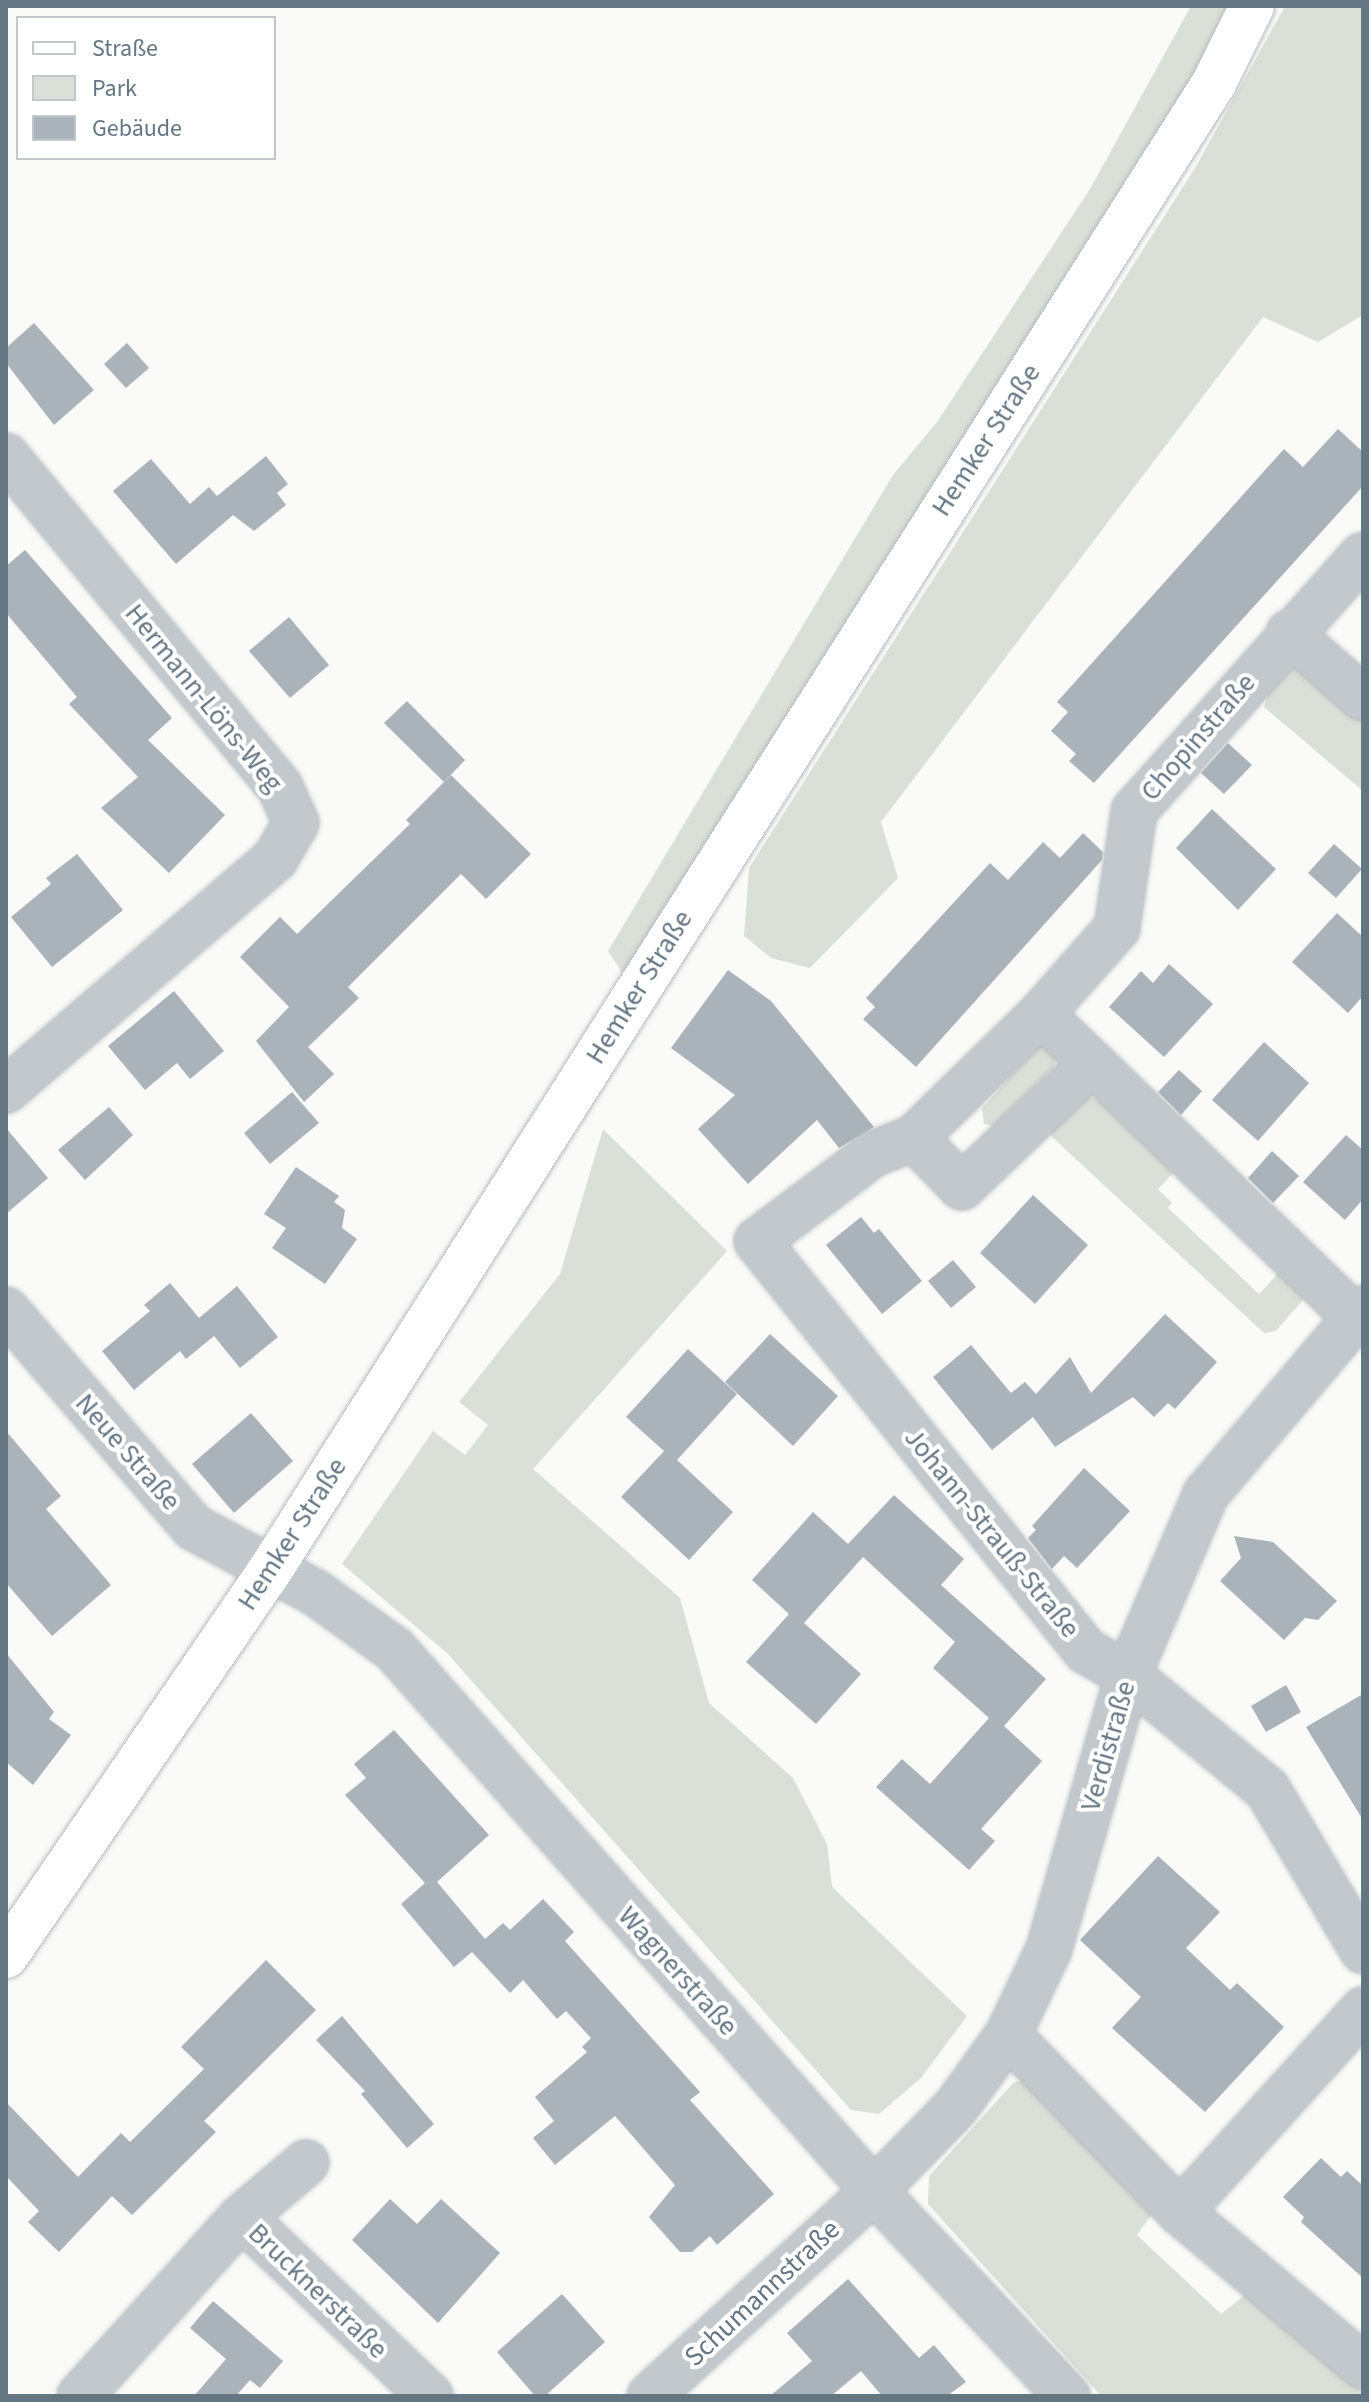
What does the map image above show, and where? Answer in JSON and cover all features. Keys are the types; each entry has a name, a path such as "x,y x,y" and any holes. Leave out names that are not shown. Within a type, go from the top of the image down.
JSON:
{"main road":[{"name":"Hemker Straße","path":"6,1956 271,1569 1214,83 1252,6"}],"street":[{"name":"Hermann-Löns-Weg","path":"6,456 280,787 296,823 275,859 6,1090"},
{"name":"Chopinstraße","path":"757,1241 873,1154 914,1138 1041,1014 1117,928 1134,811 1289,633 1363,555"},
{"path":"1289,633 1363,698"},
{"path":"1041,1014 1359,1313"},
{"path":"914,1138 962,1187 1092,1063"},
{"name":"Johann-Strauß-Straße","path":"757,1241 1086,1651 1128,1675 1267,1789 1363,1951"},
{"name":"Neue Straße","path":"6,1310 193,1527 271,1569"},
{"name":"Verdistraße","path":"874,2191 956,2107 1008,2035 1049,1949 1128,1675 1206,1494 1359,1313"},
{"name":"Wagnerstraße","path":"271,1569 316,1593 394,1649 874,2191 1067,2396"},
{"path":"1180,2212 1363,2010"},
{"path":"1008,2035 1180,2212 1363,2366"},
{"name":"Brucknerstraße","path":"80,2396 242,2217 306,2163"},
{"name":"Schumannstraße","path":"650,2396 874,2191"},
{"name":"Brucknerstraße","path":"242,2217 430,2396"}],"green space":[{"path":"1191,6 1228,6 1198,68 623,974 608,951 893,475 937,422 1090,189"},
{"path":"1285,6 1363,6 1363,315 1318,342 1263,317 881,822 898,878 810,968 771,958 744,936 749,868 1195,168"},
{"path":"1297,660 1363,714 1363,791 1264,707 1272,683"},
{"path":"1039,1046 1049,1046 1057,1055 1054,1066 994,1126 984,1124 982,1108"},
{"path":"1084,1095 1108,1104 1178,1168 1158,1189 1172,1203 1168,1208 1259,1294 1283,1268 1308,1294 1276,1331 1264,1333 1051,1136 1056,1120"},
{"path":"603,1129 727,1251 533,1469 680,1598 709,1703 793,1778 827,1844 832,1887 967,2016 921,2078 879,2114 851,2110 447,1653 342,1564 433,1431 465,1455 488,1425 459,1402 560,1274"},
{"path":"1033,2080 1154,2211 1137,2235 1221,2314 1249,2292 1363,2379 1363,2396 1101,2396 928,2204 929,2176 1014,2082"}],"building":[{"path":"34,323 94,390 54,425 6,363 6,348"},
{"path":"127,343 149,368 126,388 104,364"},
{"path":"1338,429 1363,452 1363,486 1094,783 1069,761 1076,754 1051,731 1068,712 1057,702 1284,449 1303,467"},
{"path":"266,456 288,484 277,493 286,505 254,531 233,515 176,564 113,491 151,459 190,504 209,487 217,496"},
{"path":"25,550 172,718 148,740 225,815 169,873 101,808 138,777 69,704 77,697 6,613 6,566"},
{"path":"289,617 329,665 290,698 249,651"},
{"path":"407,701 465,760 444,782 384,723"},
{"path":"1228,743 1252,765 1224,794 1201,773"},
{"path":"451,775 531,854 486,899 461,874 348,987 359,998 308,1047 334,1074 304,1102 256,1041 289,1007 240,957 280,917 297,934 410,824 406,820"},
{"path":"1212,809 1276,869 1238,910 1176,848"},
{"path":"1083,833 1103,852 1102,860 916,1067 863,1019 875,1007 866,998 990,863 1008,880 1043,842 1060,858"},
{"path":"1334,844 1362,869 1336,898 1308,873"},
{"path":"77,854 123,910 52,967 11,917 51,884 46,878"},
{"path":"1337,913 1363,937 1363,996 1348,1013 1292,962"},
{"path":"1169,964 1213,1004 1164,1057 1109,1007 1141,971 1153,983"},
{"path":"728,970 771,1001 874,1127 839,1148 817,1120 748,1184 698,1129 735,1095 671,1048"},
{"path":"174,991 224,1051 190,1079 177,1063 145,1090 108,1046"},
{"path":"1264,1042 1309,1083 1258,1141 1212,1100"},
{"path":"1179,1070 1202,1091 1181,1115 1158,1092"},
{"path":"292,1092 319,1123 270,1164 244,1133"},
{"path":"109,1107 133,1135 85,1180 58,1150"},
{"path":"6,1128 48,1178 6,1214"},
{"path":"1346,1135 1363,1150 1363,1199 1345,1220 1303,1182"},
{"path":"1272,1151 1299,1176 1273,1203 1248,1178"},
{"path":"296,1167 339,1196 334,1202 345,1210 342,1228 357,1239 325,1284 272,1248 286,1228 264,1214"},
{"path":"1033,1195 1088,1245 1035,1304 980,1253"},
{"path":"861,1217 874,1233 879,1229 922,1281 882,1314 826,1245"},
{"path":"953,1260 976,1287 951,1308 928,1281"},
{"path":"170,1283 199,1318 237,1286 278,1337 240,1368 214,1336 186,1359 180,1351 134,1390 102,1351 150,1311 144,1305"},
{"path":"1165,1314 1217,1362 1175,1409 1168,1403 1154,1417 1133,1397 1055,1447 1033,1417 992,1450 933,1377 971,1345 1011,1393 1025,1382 1036,1394 1070,1357 1091,1393"},
{"path":"770,1334 838,1396 793,1446 725,1382"},
{"path":"688,1349 737,1394 677,1460 733,1512 689,1560 621,1497 664,1451 626,1417"},
{"path":"251,1413 293,1461 234,1513 192,1464"},
{"path":"6,1431 61,1496 46,1509 111,1585 52,1636 6,1583"},
{"path":"1084,1468 1130,1511 1077,1568 1064,1556 1052,1569 1028,1538 1036,1530 1032,1526"},
{"path":"894,1495 964,1559 941,1585 1046,1679 1004,1726 1042,1761 981,1829 995,1841 969,1870 876,1787 902,1759 930,1784 989,1718 933,1668 955,1642 863,1557 804,1623 861,1674 816,1724 746,1662 789,1614 752,1580 813,1512 848,1544"},
{"path":"1234,1536 1273,1542 1337,1601 1318,1620 1305,1618 1284,1640 1220,1581 1241,1558"},
{"path":"6,1653 54,1712 49,1719 71,1735 33,1785 6,1762"},
{"path":"1286,1685 1301,1712 1266,1732 1251,1706"},
{"path":"1363,1694 1363,1820 1306,1727"},
{"path":"394,1730 489,1835 437,1882 485,1939 503,1923 510,1930 543,1899 574,1932 565,1941 700,2092 690,2100 774,2194 717,2245 710,2236 692,2252 680,2252 649,2217 675,2185 615,2116 555,2165 533,2138 554,2121 535,2097 587,2052 582,2047 591,2038 566,2011 557,2019 523,1980 510,1993 472,1952 454,1967 401,1904 425,1883 345,1795 366,1778 354,1764"},
{"path":"1158,1856 1220,1912 1186,1948 1230,1990 1237,1983 1284,2027 1205,2112 1112,2028 1141,1997 1080,1940"},
{"path":"266,1960 316,2010 204,2121 216,2132 132,2215 112,2196 59,2252 28,2222 39,2211 6,2176 6,2102 78,2177 121,2133 130,2142 204,2069 181,2047"},
{"path":"342,2016 434,2124 407,2148 361,2094 365,2091 316,2040"},
{"path":"1321,2158 1341,2177 1347,2171 1363,2186 1363,2278 1301,2222 1304,2217 1283,2197"},
{"path":"390,2199 417,2224 441,2199 500,2253 438,2323 352,2240"},
{"path":"848,2279 919,2358 934,2345 966,2382 947,2396 882,2396 861,2371 831,2396 770,2396 812,2361 787,2333"},
{"path":"562,2294 605,2342 545,2396 535,2396 497,2352"},
{"path":"213,2301 283,2361 260,2388 250,2380 236,2396 194,2396 226,2359 190,2328"}]}
